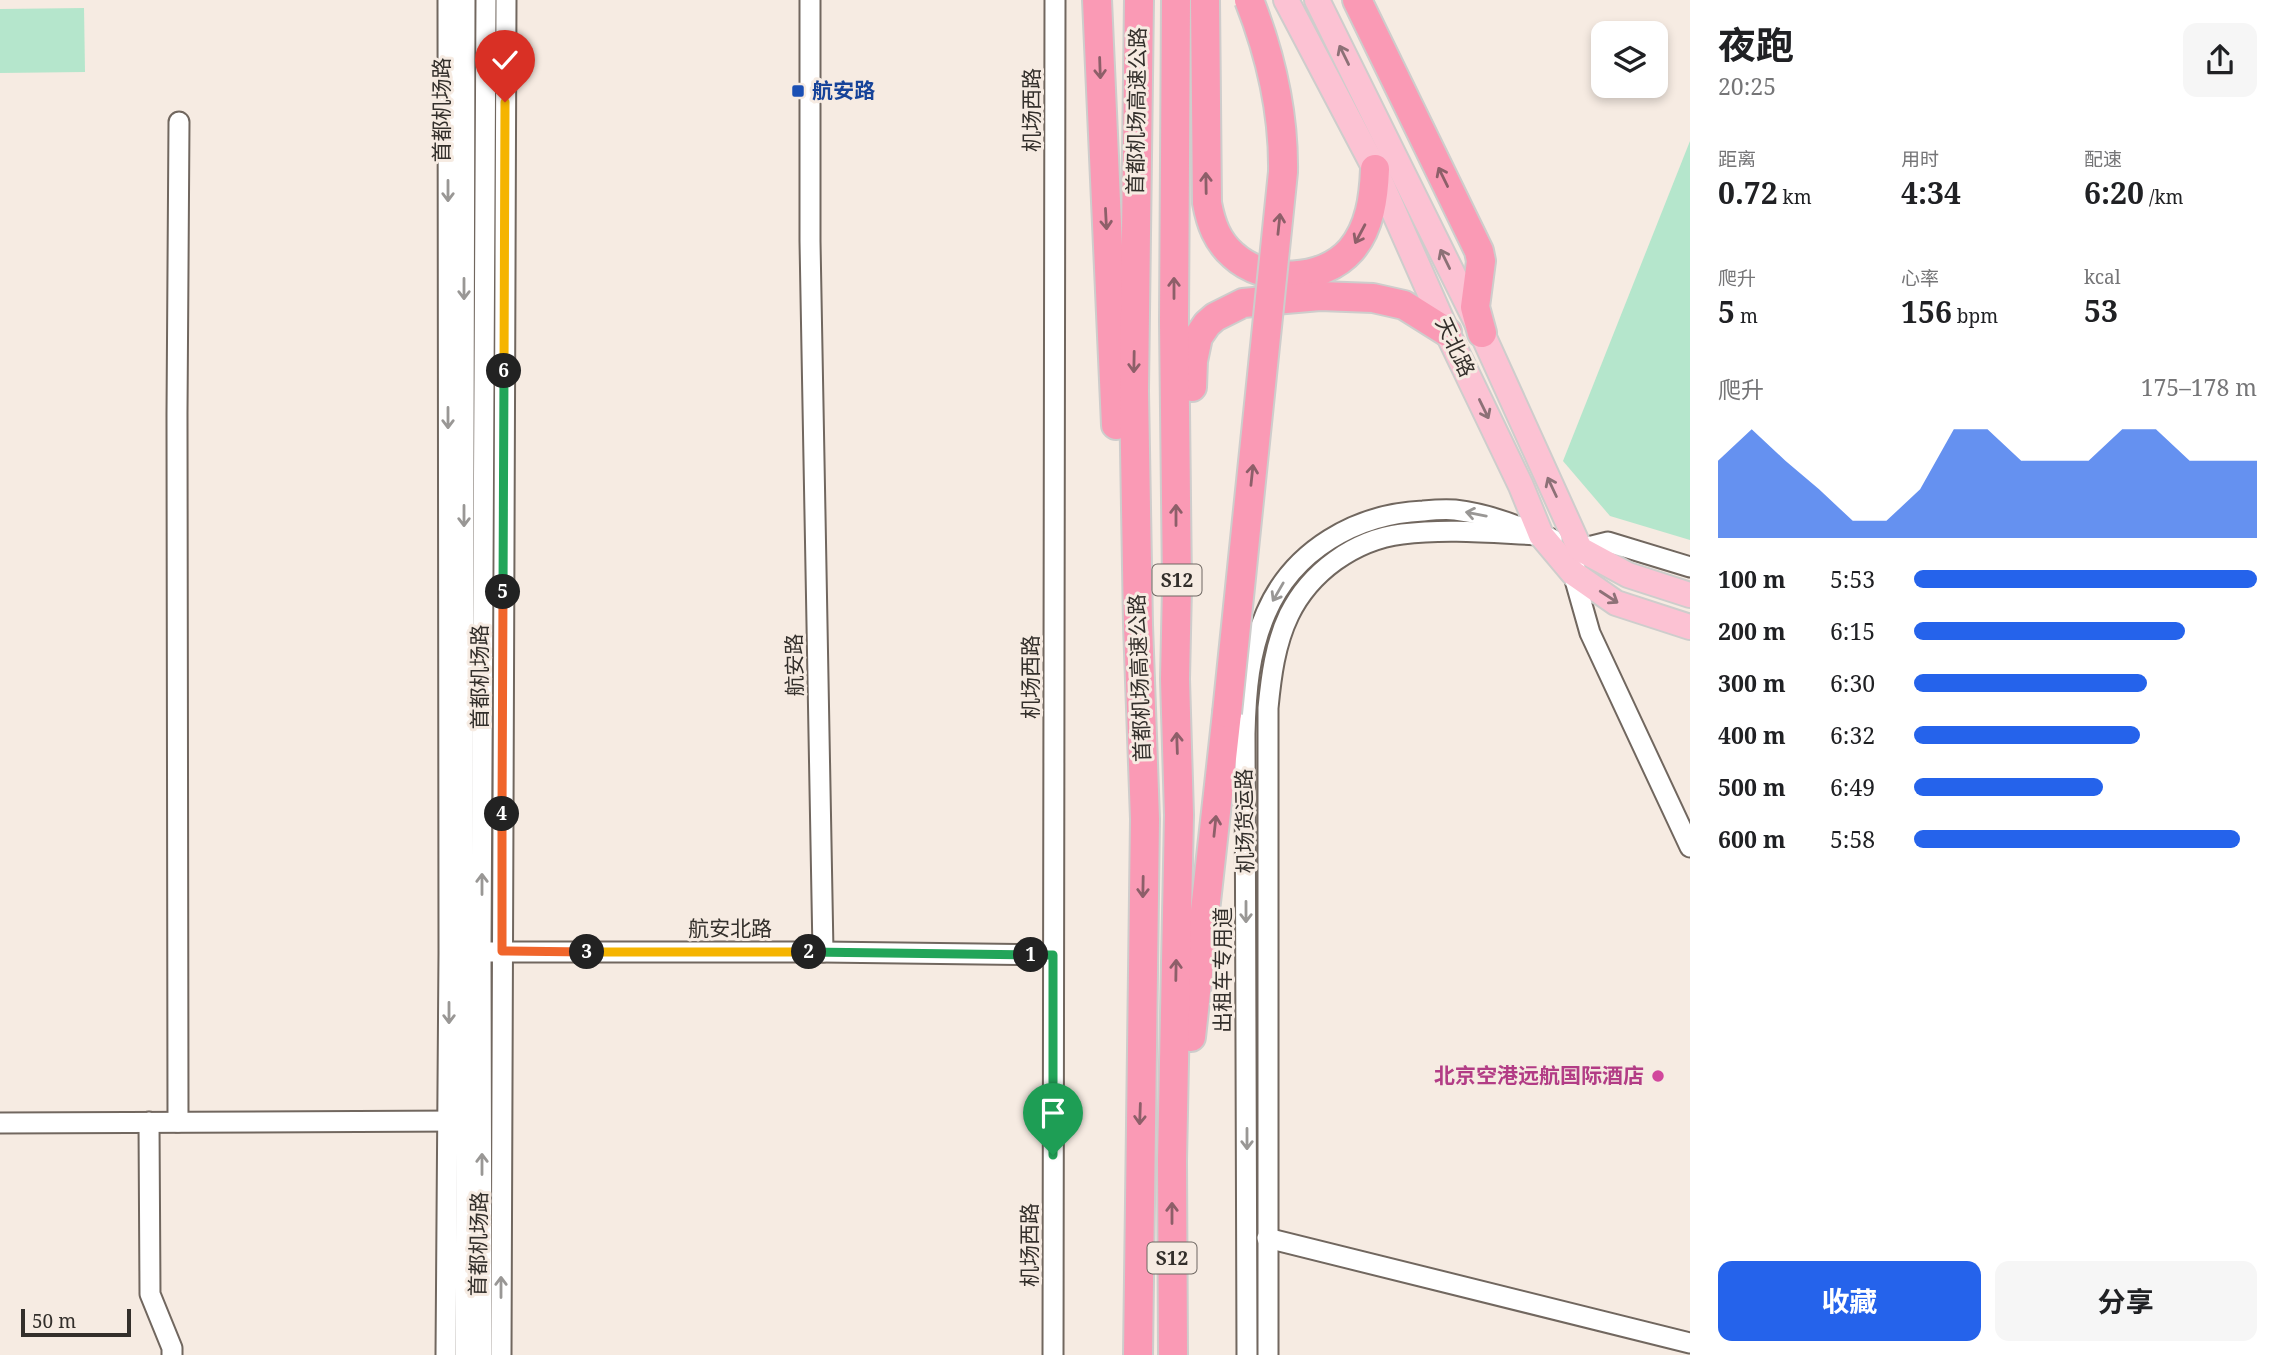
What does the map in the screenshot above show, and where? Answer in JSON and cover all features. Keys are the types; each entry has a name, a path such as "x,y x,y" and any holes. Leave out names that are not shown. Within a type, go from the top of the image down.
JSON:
{"highway":[{"path":"1097,0 1129,702 1145,819"},
{"name":"首都机场高速公路","path":"1138,1355 1145,819 1137,612 1134,404 1139,0"},
{"name":"首都机场高速公路","path":"1173,1355 1172,1161 1179,837 1175,679 1174,199 1177,0"},
{"path":"1205,0 1207,203 1210,223 1224,247 1259,270 1286,275 1325,269 1338,262 1355,244 1365,225 1373,194 1375,169"},
{"path":"1172,1161 1178,1095 1191,1035 1283,172 1281,117 1276,82 1249,0"},
{"path":"1357,0 1479,251 1481,261 1475,307 1482,333"},
{"path":"1176,476 1177,459 1191,408 1193,361 1198,337 1207,324 1231,307 1256,301 1320,296 1373,298 1404,305 1447,332"}],"main road":[{"name":"天北路","path":"1286,0 1375,169 1447,332 1517,477 1541,535 1577,561 1616,603 1690,626"},
{"name":"天北路","path":"1317,0 1482,333 1577,561"},
{"name":"天北路","path":"1577,561 1690,595"}],"street":[{"name":"首都机场路","path":"448,0 464,952 474,1120 482,1355"},
{"name":"首都机场路","path":"464,952 465,0"},
{"name":"首都机场路","path":"464,952 486,0"},
{"name":"首都机场路","path":"446,1355 474,1120 502,951 506,0"},
{"name":"航安路","path":"810,0 811,255 822,952"},
{"name":"机场西路","path":"1053,1355 1055,0"},
{"path":"178,1122 179,122"},
{"name":"出租车专用道","path":"1247,1355 1246,701 1254,650 1266,613 1285,579 1325,541 1354,526 1387,515 1452,509 1499,519 1541,535"},
{"name":"机场货运路","path":"1268,1355 1268,708 1272,670 1288,617 1297,600 1325,568 1344,554 1368,542 1400,534 1437,532 1541,535"},
{"path":"1690,567 1608,542 1577,561 1590,633 1690,847"},
{"name":"航安北路","path":"464,952 1053,955"},
{"name":"首都机场路","path":"465,1355 474,1120"},
{"name":"首都机场路","path":"474,1120 501,1355"},
{"path":"0,1123 474,1120"},
{"path":"149,1122 150,1294 172,1348 172,1355"},
{"path":"1268,1238 1690,1343"}],"green space":[{"path":"84,8 85,72 0,73 0,9"},
{"path":"1690,141 1690,540 1610,516 1563,461"}],"place":[{"name":"航安路","path":"798,91"},
{"name":"北京空港远航国际酒店","path":"1658,1076"}],"route":[{"path":"505,102 502,951 1053,955 1053,1155"}]}
